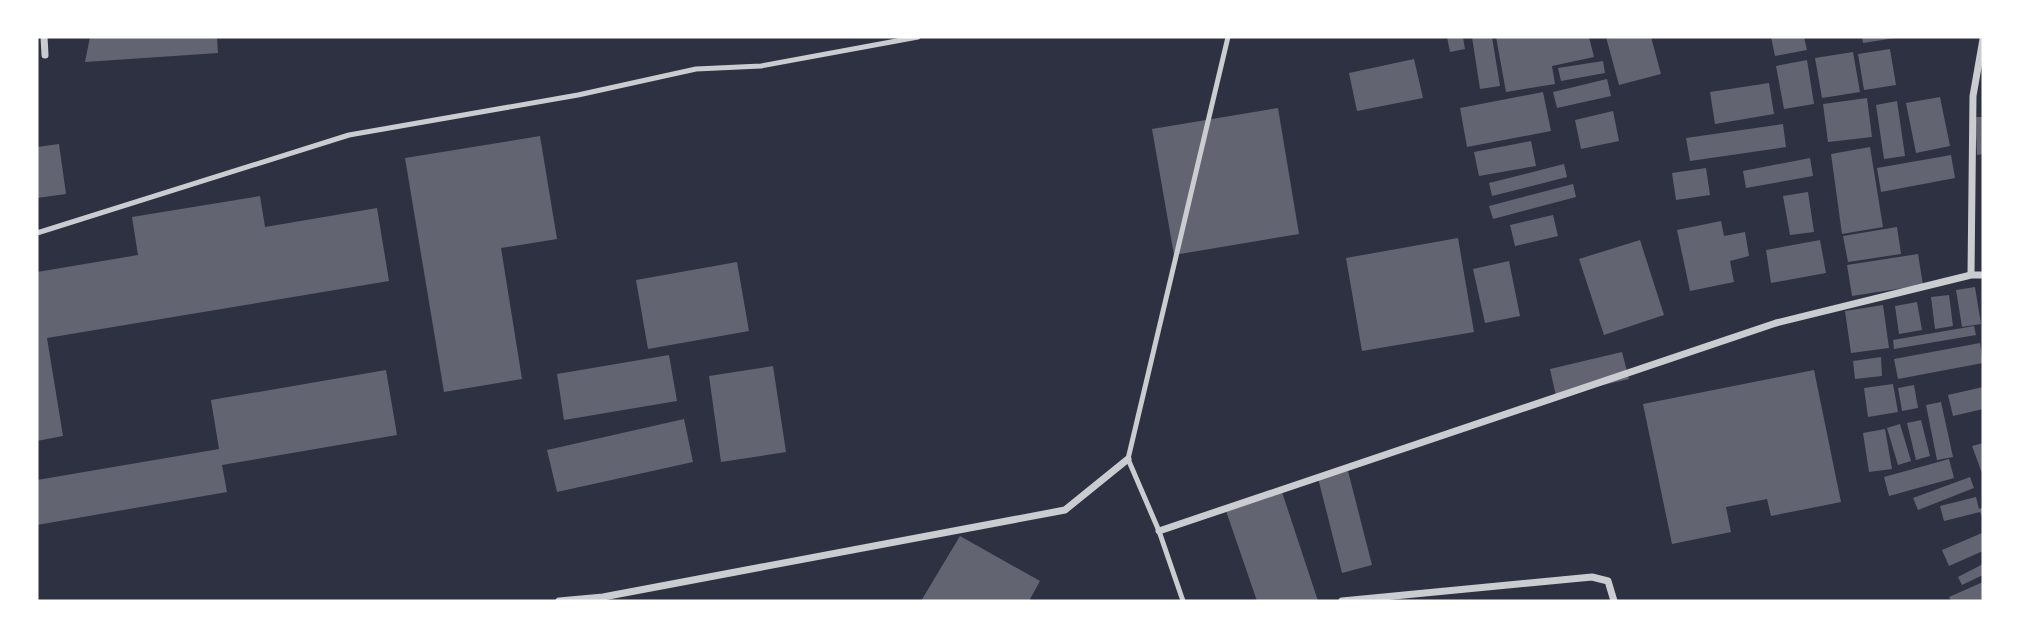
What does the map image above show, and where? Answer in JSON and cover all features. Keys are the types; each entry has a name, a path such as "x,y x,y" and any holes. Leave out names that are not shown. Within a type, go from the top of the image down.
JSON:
{"street":[{"path":"44,37 45,55"},
{"path":"1971,275 1973,96 1983,39"},
{"path":"1159,531 1776,323 1971,275 1983,275"},
{"path":"559,601 603,597 1065,510 1128,459"},
{"path":"1342,601 1592,578 1608,581 1614,601"}],"lane":[{"path":"37,233 349,135 578,96 696,69 761,66 918,37"},
{"path":"1183,601 1159,531 1128,459 1228,37"}],"building":[{"path":"90,37 217,37 218,53 85,62"},
{"path":"1447,37 1463,37 1465,49 1450,52"},
{"path":"1472,37 1492,37 1500,86 1480,89"},
{"path":"1496,37 1589,37 1594,57 1552,66 1555,84 1506,92"},
{"path":"1606,37 1651,37 1661,74 1619,85"},
{"path":"1771,37 1804,37 1807,50 1775,56"},
{"path":"1862,37 1894,37 1895,38 1863,43"},
{"path":"1890,49 1896,85 1864,90 1858,54"},
{"path":"1853,52 1860,92 1822,98 1815,58"},
{"path":"1414,59 1423,98 1357,111 1349,73"},
{"path":"1807,60 1814,104 1784,109 1776,66"},
{"path":"1603,61 1605,73 1561,81 1558,68"},
{"path":"1607,79 1611,96 1557,108 1553,92"},
{"path":"1769,83 1774,114 1715,124 1710,92"},
{"path":"1543,92 1551,131 1467,147 1460,108"},
{"path":"1940,97 1950,146 1916,153 1906,103"},
{"path":"1867,98 1872,137 1828,142 1823,104"},
{"path":"1897,101 1905,156 1884,159 1876,105"},
{"path":"1278,108 1299,234 1174,255 1152,129"},
{"path":"1613,111 1619,141 1581,149 1575,120"},
{"path":"1975,117 1983,117 1983,154 1977,155"},
{"path":"1783,124 1786,147 1690,161 1686,138"},
{"path":"540,136 557,239 501,248 522,379 444,392 405,158"},
{"path":"1531,141 1536,166 1479,176 1474,152"},
{"path":"59,144 66,194 37,198 37,147"},
{"path":"1870,147 1883,227 1842,234 1831,154"},
{"path":"1951,155 1955,178 1881,192 1877,168"},
{"path":"1810,158 1813,176 1746,188 1743,171"},
{"path":"1564,164 1567,177 1492,196 1489,183"},
{"path":"1706,168 1710,195 1676,200 1672,173"},
{"path":"1573,184 1576,197 1493,219 1489,206"},
{"path":"1808,192 1814,232 1790,235 1783,196"},
{"path":"260,196 265,227 377,208 389,281 47,338 63,436 37,441 37,272 138,255 132,217"},
{"path":"1553,215 1558,236 1515,246 1510,225"},
{"path":"1721,221 1724,236 1745,232 1749,256 1730,261 1734,282 1690,291 1677,230"},
{"path":"1897,227 1901,254 1848,262 1843,236"},
{"path":"1458,238 1474,332 1362,351 1346,258"},
{"path":"1640,240 1664,315 1604,335 1579,259"},
{"path":"1820,240 1826,273 1771,283 1766,250"},
{"path":"1918,254 1923,285 1852,296 1847,265"},
{"path":"1509,261 1520,316 1485,323 1473,269"},
{"path":"737,262 749,331 648,349 636,280"},
{"path":"1975,287 1981,324 1962,327 1956,290"},
{"path":"1949,295 1953,326 1935,329 1931,297"},
{"path":"1917,302 1922,330 1899,334 1895,306"},
{"path":"1883,305 1889,348 1851,353 1845,311"},
{"path":"1974,326 1976,335 1894,349 1893,340"},
{"path":"1980,343 1983,363 1898,379 1894,359"},
{"path":"1622,352 1629,379 1556,396 1550,369"},
{"path":"669,355 677,401 564,420 557,374"},
{"path":"1881,357 1882,376 1855,379 1853,361"},
{"path":"773,366 786,452 721,462 709,376"},
{"path":"386,370 397,435 222,465 227,492 37,525 37,480 219,449 211,400"},
{"path":"1814,370 1841,502 1771,516 1767,499 1726,507 1731,532 1672,544 1643,404"},
{"path":"1893,384 1898,412 1868,417 1864,388"},
{"path":"1914,385 1918,408 1902,411 1898,388"},
{"path":"1983,387 1983,409 1953,416 1948,395"},
{"path":"1941,402 1953,457 1937,460 1926,405"},
{"path":"684,419 693,462 557,492 547,450"},
{"path":"1921,420 1930,456 1916,460 1907,423"},
{"path":"1900,424 1911,461 1898,465 1887,428"},
{"path":"1885,429 1892,469 1869,472 1863,433"},
{"path":"1983,443 1983,476 1972,446"},
{"path":"1949,459 1954,478 1889,496 1884,477"},
{"path":"1348,471 1372,565 1342,573 1318,478"},
{"path":"1970,477 1974,488 1918,510 1913,498"},
{"path":"1281,489 1318,601 1257,601 1225,508"},
{"path":"1976,497 1979,509 1983,507 1983,519 1980,512 1944,521 1940,506"},
{"path":"1982,533 1983,551 1949,566 1942,550"},
{"path":"960,536 1040,581 1029,601 921,601"},
{"path":"1983,564 1983,575 1962,585 1958,577"},
{"path":"1983,582 1983,601 1951,601 1949,597"}]}
